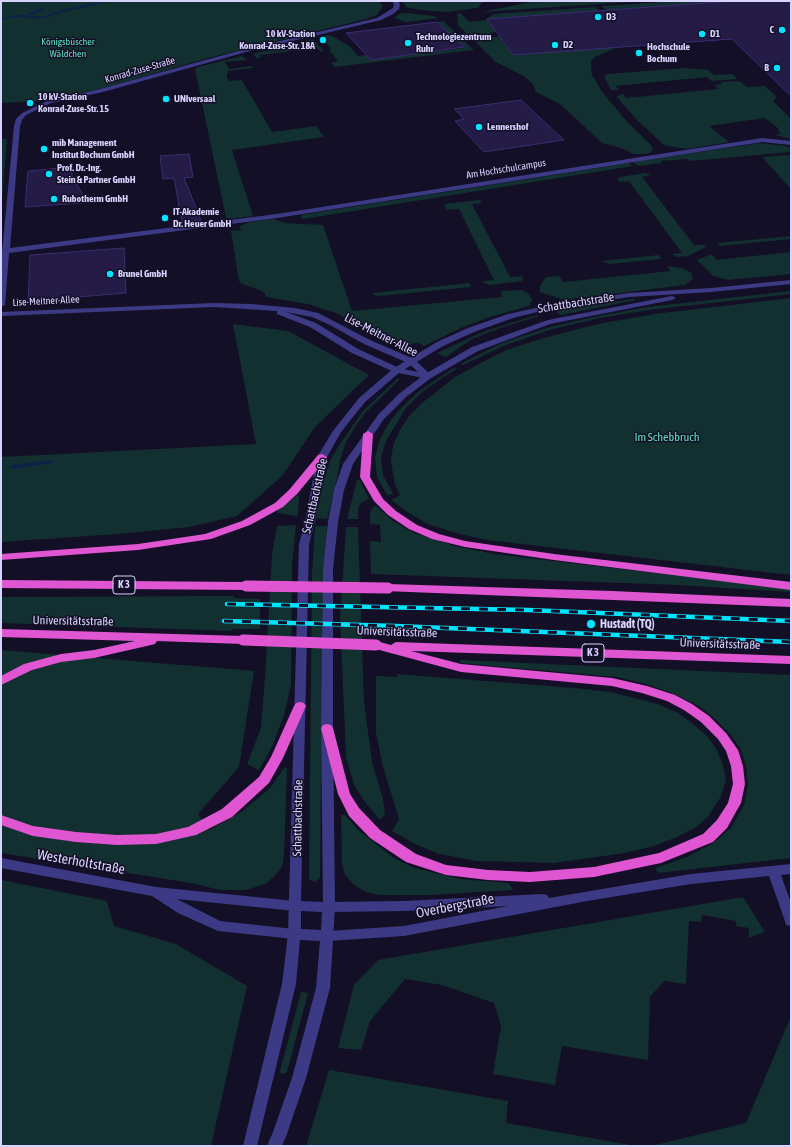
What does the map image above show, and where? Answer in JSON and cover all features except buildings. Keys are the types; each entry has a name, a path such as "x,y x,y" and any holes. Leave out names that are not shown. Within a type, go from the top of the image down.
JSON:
{"highway":[{"path":"368,434 365,477 379,501 392,513 413,527 436,537 465,544 540,555 791,586"},
{"path":"1,557 138,547 172,543 213,535 246,523 279,505 293,492 322,457"},
{"name":"K 3","path":"1,584 388,588 612,595 791,603"},
{"name":"Universitätsstraße","path":"1,633 376,645 396,648 791,660"},
{"path":"1,681 28,667 61,658 94,654 170,638"},
{"path":"327,728 344,794 354,812 375,834 394,848 411,858 446,870 488,875 530,877 594,872 631,865 661,858 708,838 722,824 734,803 739,784 737,766 732,750 722,736 705,718 688,706 671,698 643,689 612,682 461,668 396,648"},
{"path":"1,820 33,831 76,837 117,840 156,839 191,830 227,813 264,780 300,706"}],"street":[{"name":"Konrad-Zuse-Straße","path":"1,304 16,126 19,119 32,109 49,102 101,91 233,54 379,19 396,9 397,4 395,1"},
{"name":"Am Hochschulcampus","path":"6,251 277,216 762,140 771,140 791,144"},
{"name":"Schattbachstraße","path":"250,1146 289,984 295,906 304,544 322,457 337,431 362,400 397,370 440,344 472,330 531,311 586,301 629,295 711,290 791,282"},
{"name":"Schattbachstraße","path":"274,1146 280,1134 299,1078 323,988 329,907 327,728 328,570 333,522 339,490 348,464 381,417 403,396 428,376 475,349 548,322 711,290"},
{"name":"Lise-Meitner-Allee","path":"1,314 214,305 260,306 295,310 315,315 367,342 411,361 428,376"},
{"name":"Lise-Meitner-Allee","path":"260,306 291,315 313,325 355,351 397,370 428,376"},
{"name":"Westerholtstraße","path":"1,864 156,892 295,906"},
{"name":"Overbergstraße","path":"328,936 404,931 587,896 691,879 791,869"},
{"path":"773,870 791,921"},
{"name":"Westerholtstraße","path":"156,892 182,909 218,926 294,934"},
{"name":"Overbergstraße","path":"329,907 412,906 587,896"},
{"path":"295,906 329,907"},
{"path":"294,934 328,936"}],"green space":[{"name":"Königsbüscher Wäldchen","path":"1,1 379,1 383,6 377,15 366,19 212,57 103,88 42,101 1,103"},
{"path":"402,1 484,1 477,8 447,12 420,10 406,7"},
{"path":"536,1 645,1 481,12"},
{"path":"679,1 715,1 718,3 715,14 704,3 609,10 607,12 602,6"},
{"path":"596,7 601,13 597,13 595,11 486,19 494,14"},
{"path":"408,13 439,18 406,22 395,18 399,14"},
{"path":"461,13 469,22 487,20 497,32 490,33 492,37 514,36 501,40 513,55 614,47 613,49 595,57 591,62 592,75 603,93 627,122 653,148 652,151 647,154 633,154 621,148 602,143 560,104 536,92 533,84 525,77 496,62 458,25 457,14"},
{"path":"443,21 474,50 334,67 331,63 338,61 324,41 328,40 320,39 318,37 328,35 332,36 348,45 358,56 366,55 371,60 464,48 437,22"},
{"path":"313,39 324,51 321,52 317,48 260,55 261,58 256,58 253,54"},
{"path":"242,56 247,60 225,62 229,69 252,66 253,68 227,71 227,78 230,81 242,80 272,132 316,126 324,137 232,150 253,216 228,219 226,218 195,69"},
{"path":"686,68 708,70 714,75 732,74 738,79 711,81 707,77 616,86 619,90 611,90 604,76 607,74"},
{"path":"739,81 747,87 765,86 777,97 773,101 791,119 791,139 775,135 781,133 777,130 779,129 765,118 709,126 729,142 687,149 664,145 637,120 616,96 623,94 626,98 718,89 715,85 722,84 720,82"},
{"path":"1,139 7,139 1,211"},
{"path":"760,143 786,146 791,148 791,152 689,161 687,159 661,161 662,163 638,166 633,162"},
{"path":"791,155 791,189 762,157"},
{"path":"629,163 633,166 303,219 301,218 301,215"},
{"path":"645,173 651,175 642,177 694,245 705,245 706,247 688,256 676,257 672,254 682,253 629,181 620,182 617,179 620,177"},
{"path":"480,200 482,203 472,204 510,277 522,276 522,281 490,285 484,283 483,281 494,280 459,209 446,210 444,204"},
{"path":"273,219 285,223 323,225 352,311 502,297 501,291 521,290 529,294 532,300 529,306 490,317 463,327 424,346 418,343 408,344 392,342 336,313 308,304 266,297 265,293 260,290 242,284 239,281 231,231 241,230 240,226 249,222"},
{"path":"791,236 791,239 720,246 717,243"},
{"path":"791,252 791,274 728,280 713,276 697,260 712,254 716,260"},
{"path":"659,255 661,259 609,264 602,261"},
{"path":"667,266 682,268 691,273 693,279 685,285 571,299 561,299 540,292 540,286 546,277 559,276 563,282 670,271"},
{"path":"469,283 471,287 379,296 372,293"},
{"path":"791,291 791,294 649,310 600,318 553,329 506,345 463,365 460,364 502,343 550,327 598,316 647,307"},
{"name":"Im Schebbruch","path":"791,298 791,575 487,540 456,533 428,524 391,500 400,495 395,485 391,462 393,445 409,416 422,403 455,377 504,351 540,339 598,324 654,314"},
{"path":"633,299 636,300 561,315 557,313 560,310"},
{"path":"537,315 539,316 500,328 472,339 446,357 437,353 485,331"},
{"path":"233,324 288,331 369,375 315,427 283,475 237,516 189,527 118,534 1,542 1,457 256,444"},
{"path":"453,368 457,369 421,393 406,408 387,439 381,456 383,475 393,494 387,495 377,477 375,457 380,439 390,421 402,407 418,392"},
{"path":"397,379 400,379 366,412 346,442 340,460 327,519 316,518 324,479 331,459 363,411"},
{"path":"357,480 360,480 369,499 362,502 358,508 358,519 347,519"},
{"path":"296,496 299,496 298,515 278,513 277,511"},
{"path":"376,506 393,521 414,533 455,546 494,554 791,589 791,592 679,585 371,574 370,541 381,542 380,525 370,524 370,514 372,508"},
{"path":"296,525 292,566 291,685 284,715 272,747 259,770 247,764 261,728 272,554 277,526"},
{"path":"315,526 327,526 323,574 320,878 315,882 309,879 312,574"},
{"path":"346,527 358,527 364,701 372,762 383,799 385,815 380,820 365,802 354,785 346,757 340,616"},
{"path":"234,596 234,598 260,599 260,629 233,629 232,631 1,623 1,597"},
{"path":"1,650 254,671 239,767 198,814 209,830 243,811 270,788 285,767 287,769 284,855 283,864 279,871 267,883 247,890 220,890 191,883 1,853"},
{"path":"460,660 791,675 791,858 658,873 655,868 687,857 713,843 731,828 744,805 748,785 746,766 741,750 732,736 714,718 699,706 674,694 646,684 617,677 460,663"},
{"path":"397,674 611,692 658,704 678,713 692,723 708,737 717,750 723,765 726,781 720,798 708,817 696,827 677,837 654,846 625,853 554,863 476,861 439,854 417,845 392,831 399,819 383,767 376,733 376,676 397,677"},
{"path":"341,815 345,815 358,830 394,858 414,868 461,879 509,883 513,890 430,895 379,895 366,892 354,885 345,875 342,863"},
{"path":"1,880 107,901 114,926 176,944 247,986 211,1146 1,1145"},
{"path":"743,897 765,932 748,938 749,928 736,926 736,921 702,915 701,922 689,921 686,984 664,981 650,997 648,1060 562,1046 555,1085 493,1074 501,1026 494,1003 442,985 405,979 370,1021 361,1050 338,1048 354,985 378,960"},
{"path":"301,992 308,993 287,1072 284,1074 280,1073 280,1071"},
{"path":"791,1016 791,1146 651,1146 746,1123"},
{"path":"329,1070 508,1101 506,1123 636,1146 306,1146"}],"waterway":[{"path":"1,19 17,16 43,18 62,11 110,1"},
{"path":"28,15 42,9"},
{"path":"13,467 51,462"}],"railway":[{"path":"227,604 528,610 791,621"},
{"path":"224,621 396,626 791,642"}],"place":[{"name":"D3","path":"598,17"},
{"name":"C","path":"782,30"},
{"name":"D1","path":"702,34"},
{"name":"10 kV-Station Konrad-Zuse-Str. 18A","path":"323,40"},
{"name":"Technologiezentrum Ruhr","path":"408,43"},
{"name":"D2","path":"555,45"},
{"name":"Hochschule Bochum","path":"639,53"},
{"name":"B","path":"777,68"},
{"name":"UNIversaal","path":"166,99"},
{"name":"10 kV-Station Konrad-Zuse-Str. 15","path":"30,103"},
{"name":"Lennershof","path":"479,127"},
{"name":"mib Management Institut Bochum GmbH","path":"44,149"},
{"name":"Prof. Dr.-Ing. Stein & Partner GmbH","path":"49,174"},
{"name":"Rubotherm GmbH","path":"54,199"},
{"name":"IT-Akademie Dr. Heuer GmbH","path":"165,218"},
{"name":"Brunel GmbH","path":"110,274"},
{"name":"Hustadt (TQ)","path":"591,624"}]}
